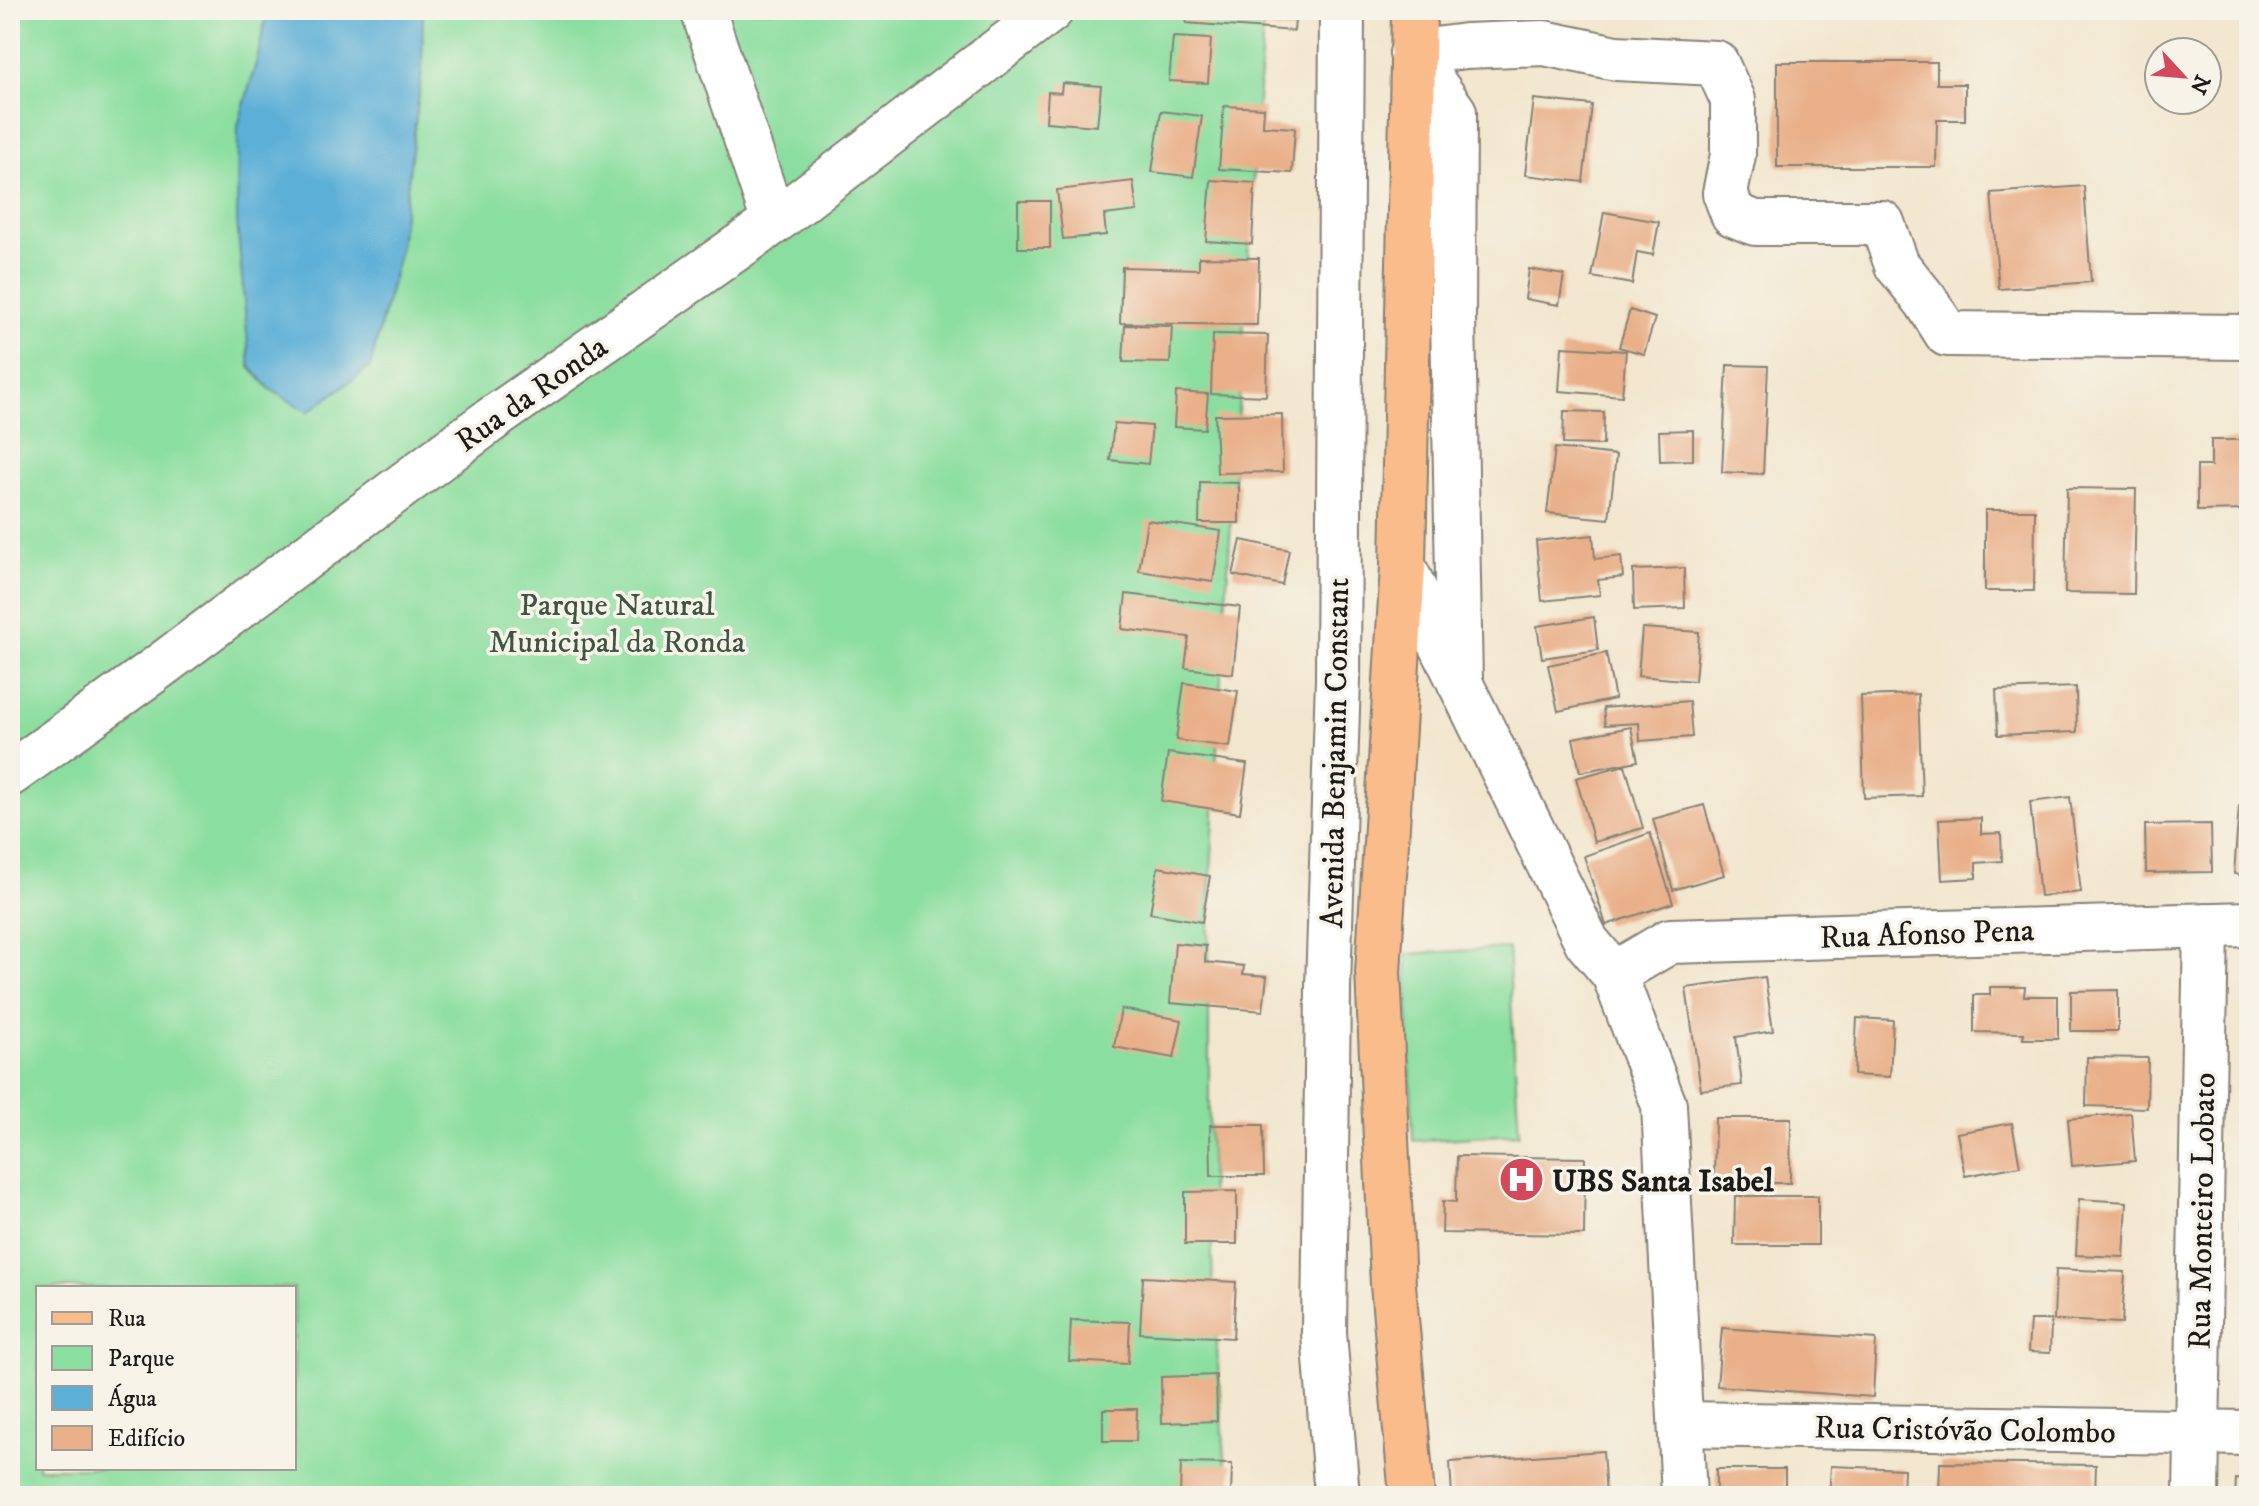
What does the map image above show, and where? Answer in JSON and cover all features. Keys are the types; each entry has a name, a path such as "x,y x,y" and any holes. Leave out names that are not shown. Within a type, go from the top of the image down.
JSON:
{"main road":[{"name":"Avenida Benjamin Constant","path":"1412,1496 1393,1285 1378,972 1403,566 1414,10"}],"street":[{"path":"703,10 774,222"},
{"name":"Rua da Ronda","path":"10,774 488,422 774,222 1051,10"},
{"name":"Avenida Benjamin Constant","path":"1337,1496 1324,1333 1328,987 1338,679 1342,10"},
{"path":"1412,53 1466,46 1544,43 1616,58 1716,63 1733,100 1733,155 1725,193 1733,214 1755,223 1882,223 1897,265 1947,334 2249,337"},
{"name":"Avenida Benjamin Constant","path":"1412,53 1454,112 1453,317 1460,683"},
{"name":"Avenida Benjamin Constant","path":"1403,566 1587,942 1614,974 1664,1105 1684,1496"},
{"name":"Rua Afonso Pena","path":"1614,974 1670,941 2249,924"},
{"name":"Rua Monteiro Lobato","path":"2196,1496 2206,925"},
{"name":"Rua Cristóvão Colombo","path":"1681,1424 2249,1433"}],"green space":[{"name":"Parque Natural Municipal da Ronda","path":"10,10 1264,10 1219,709 1209,920 1213,1300 1228,1496 10,1496"},
{"path":"1508,948 1519,1134 1413,1141 1406,954"}],"water":[{"path":"267,10 423,10 422,70 399,254 370,367 308,412 270,389 250,367 237,222 238,126 258,56"}],"building":[{"path":"1187,10 1296,10 1294,31 1186,23"},
{"path":"1173,37 1211,39 1208,83 1169,81"},
{"path":"1777,62 1937,62 1937,84 1965,84 1965,120 1937,120 1936,167 1777,167"},
{"path":"1062,83 1101,86 1097,126 1046,122 1048,92 1061,93"},
{"path":"1534,99 1592,105 1583,182 1525,175"},
{"path":"1224,106 1264,108 1263,126 1295,128 1292,173 1219,169"},
{"path":"1161,111 1202,116 1193,177 1152,172"},
{"path":"1211,180 1255,183 1252,244 1206,241"},
{"path":"1133,181 1137,211 1104,215 1106,235 1063,239 1057,190"},
{"path":"2084,186 2091,282 1999,289 1991,193"},
{"path":"1018,201 1050,201 1050,248 1018,248"},
{"path":"1604,212 1659,222 1653,255 1637,252 1632,284 1592,277"},
{"path":"1199,257 1259,258 1257,325 1120,323 1122,267 1199,269"},
{"path":"1529,269 1564,275 1559,305 1525,299"},
{"path":"1630,310 1655,318 1644,354 1619,347"},
{"path":"1125,325 1172,326 1170,363 1123,362"},
{"path":"1213,334 1268,335 1266,396 1211,394"},
{"path":"1562,347 1626,351 1622,396 1559,391"},
{"path":"1727,365 1768,366 1763,474 1722,472"},
{"path":"1176,392 1208,394 1205,429 1174,427"},
{"path":"1564,411 1604,412 1603,445 1563,444"},
{"path":"1282,414 1283,472 1217,473 1215,415"},
{"path":"1114,423 1152,426 1148,464 1110,460"},
{"path":"1693,430 1693,460 1660,461 1659,431"},
{"path":"2211,440 2240,440 2241,449 2249,449 2249,510 2197,511 2197,466 2211,466"},
{"path":"1555,448 1616,455 1609,519 1547,513"},
{"path":"1200,482 1239,483 1239,523 1199,523"},
{"path":"2067,488 2136,489 2134,594 2065,593"},
{"path":"1985,510 2035,510 2034,591 1985,591"},
{"path":"1147,520 1221,531 1213,582 1139,571"},
{"path":"1593,535 1595,559 1621,556 1623,577 1598,580 1600,595 1542,601 1536,541"},
{"path":"1241,540 1289,550 1282,585 1233,575"},
{"path":"1684,568 1685,608 1634,610 1633,570"},
{"path":"1126,594 1240,607 1233,674 1185,668 1189,637 1122,629"},
{"path":"1594,617 1598,650 1542,658 1537,626"},
{"path":"1642,628 1699,632 1695,681 1638,676"},
{"path":"1606,653 1615,699 1558,711 1548,665"},
{"path":"1184,683 1238,691 1230,747 1176,740"},
{"path":"2076,687 2077,732 1998,735 1996,690"},
{"path":"1918,694 1922,796 1864,798 1861,696"},
{"path":"1689,701 1692,737 1640,741 1639,723 1605,725 1603,708"},
{"path":"1631,727 1638,761 1580,772 1573,738"},
{"path":"1168,753 1247,764 1240,813 1161,801"},
{"path":"1625,765 1643,828 1594,842 1576,778"},
{"path":"2070,797 2081,892 2040,896 2030,802"},
{"path":"1704,805 1724,875 1673,890 1653,819"},
{"path":"2239,806 2249,807 2249,876 2234,874"},
{"path":"1981,818 1981,834 2001,833 2002,861 1976,863 1976,878 1942,880 1939,820"},
{"path":"2211,824 2212,872 2146,873 2145,825"},
{"path":"1650,833 1673,903 1606,925 1584,856"},
{"path":"1158,867 1210,876 1202,922 1150,913"},
{"path":"1175,943 1206,946 1205,962 1244,966 1243,974 1267,976 1263,1011 1170,1003"},
{"path":"1765,977 1773,1031 1736,1037 1742,1085 1701,1090 1686,988"},
{"path":"1990,987 2025,987 2024,996 2058,996 2058,1039 2023,1039 2024,1033 1974,1032 1974,995 1990,995"},
{"path":"2118,990 2118,1031 2071,1031 2071,991"},
{"path":"1121,1009 1182,1020 1174,1058 1114,1047"},
{"path":"1857,1018 1893,1020 1890,1077 1854,1075"},
{"path":"2087,1057 2148,1058 2147,1108 2086,1106"},
{"path":"2131,1113 2135,1161 2072,1166 2068,1119"},
{"path":"1715,1118 1791,1118 1790,1183 1714,1183"},
{"path":"2012,1123 2020,1166 1965,1176 1957,1133"},
{"path":"1210,1125 1263,1125 1264,1176 1211,1176"},
{"name":"UBS Santa Isabel","path":"1457,1156 1585,1158 1584,1235 1442,1233 1443,1201 1456,1202"},
{"path":"2245,1186 2249,1186 2249,1241 2243,1241"},
{"path":"1237,1191 1237,1244 1185,1244 1185,1192"},
{"path":"1735,1196 1818,1196 1818,1245 1734,1245"},
{"path":"2079,1199 2127,1202 2124,1257 2076,1255"},
{"path":"2056,1269 2125,1272 2122,1323 2054,1320"},
{"path":"1143,1277 1236,1282 1233,1338 1140,1333"},
{"path":"1071,1320 1130,1322 1128,1364 1069,1361"},
{"path":"2030,1320 2051,1320 2050,1353 2028,1352"},
{"path":"1722,1328 1876,1339 1873,1397 1717,1386"},
{"path":"1216,1375 1217,1421 1162,1423 1161,1377"},
{"path":"1103,1409 1137,1409 1136,1441 1103,1441"},
{"path":"1603,1451 1606,1496 1452,1496 1450,1462"},
{"path":"1181,1463 1232,1464 1231,1496 1180,1496"},
{"path":"1940,1463 2096,1465 2095,1496 1939,1496"},
{"path":"1831,1466 1904,1469 1903,1496 1829,1496"},
{"path":"1716,1469 1785,1469 1785,1496 1716,1496"},
{"path":"2236,1479 2249,1480 2249,1496 2235,1496"}],"place":[{"name":"UBS Santa Isabel","path":"1521,1180"}]}
